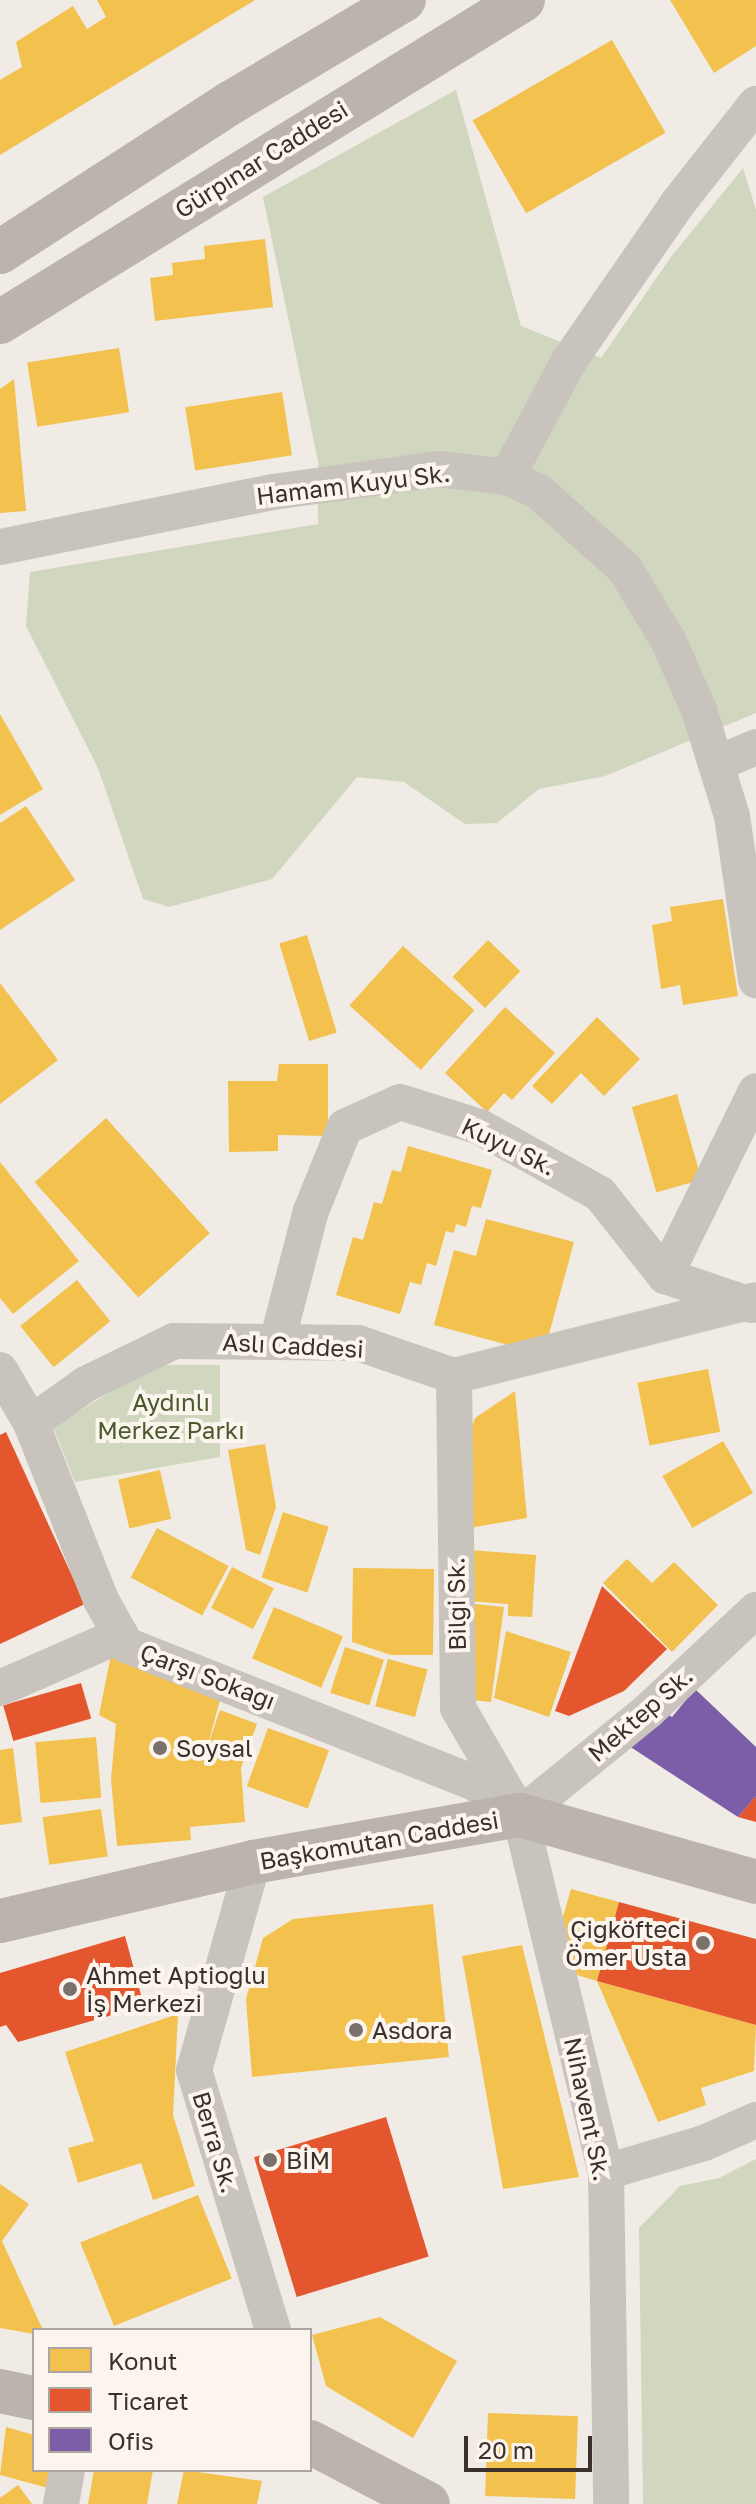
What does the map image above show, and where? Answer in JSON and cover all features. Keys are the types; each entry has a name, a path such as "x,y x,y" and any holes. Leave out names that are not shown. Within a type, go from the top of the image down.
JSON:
{"main road":[{"path":"0,252 232,102 404,0"},
{"name":"Gürpınar Caddesi","path":"0,322 523,0"},
{"name":"Başkomutan Caddesi","path":"0,1921 253,1862 520,1815 756,1882"},
{"path":"0,2391 32,2398"},
{"path":"312,2443 428,2504"}],"street":[{"path":"507,477 569,361 678,203 756,104"},
{"name":"Hamam Kuyu Sk.","path":"0,547 273,492 439,469 507,477 567,514 641,589 699,710 716,764 744,824 756,980"},
{"path":"716,764 756,747"},
{"path":"754,1305 665,1276 756,1091"},
{"name":"Kuyu Sk.","path":"277,1342 311,1211 345,1127 400,1102 480,1127 600,1194 665,1276"},
{"path":"454,1376 754,1305"},
{"name":"Aslı Caddesi","path":"31,1423 86,1384 174,1341 358,1343 454,1376"},
{"name":"Çarşı Sokağı","path":"0,1370 31,1423 101,1600 126,1645 475,1783 520,1815"},
{"name":"Bilgi Sk.","path":"454,1376 458,1708 520,1815"},
{"name":"Mektep Sk.","path":"520,1815 648,1711 756,1610"},
{"path":"0,1688 121,1635"},
{"name":"Nihavent Sk.","path":"520,1815 606,2172 611,2504"},
{"name":"Berra Sk.","path":"253,1862 194,2070 272,2328"},
{"path":"606,2172 704,2143 756,2120"},
{"path":"61,2504 67,2472"}],"green space":[{"path":"456,90 521,326 601,358 671,257 743,168 756,210 756,713 605,776 539,789 497,823 465,824 404,782 357,777 272,879 169,907 143,899 98,768 26,626 30,572 318,524 318,461 263,197"},
{"name":"Aydınlı Merkez Parkı","path":"155,1365 220,1365 220,1457 75,1482 53,1427"},
{"path":"756,2159 756,2504 643,2504 639,2228 680,2186 719,2178"}],"building: Konut":[{"path":"97,0 255,0 0,155 0,80 22,67 16,42 73,6 87,29 106,17"},
{"path":"670,0 756,0 756,46 714,73"},
{"path":"612,40 666,133 526,213 473,120"},
{"path":"265,239 273,307 155,321 150,278 173,275 172,263 205,259 204,246"},
{"path":"119,348 129,412 37,427 27,363"},
{"path":"14,379 26,511 0,513 0,389"},
{"path":"282,392 292,455 195,471 185,407"},
{"path":"0,714 43,789 0,815"},
{"path":"26,806 75,880 0,930 0,823"},
{"path":"723,899 738,996 683,1005 680,985 661,989 652,925 672,921 670,907"},
{"path":"307,935 337,1033 309,1041 279,943"},
{"path":"488,940 520,971 485,1008 453,977"},
{"path":"403,946 474,1010 421,1070 349,1005"},
{"path":"0,983 58,1060 0,1104"},
{"path":"505,1007 555,1053 512,1100 504,1093 487,1112 445,1073"},
{"path":"597,1017 640,1059 604,1096 581,1073 552,1104 532,1086"},
{"path":"279,1064 328,1064 328,1136 278,1135 278,1151 229,1152 228,1081 277,1081"},
{"path":"677,1094 702,1180 656,1193 632,1107"},
{"path":"106,1118 210,1233 138,1297 35,1182"},
{"path":"408,1146 492,1170 481,1208 472,1206 466,1227 456,1224 454,1233 446,1231 436,1266 427,1263 421,1285 410,1282 400,1314 336,1295 353,1237 363,1240 374,1202 382,1204 392,1170 401,1172"},
{"path":"0,1162 79,1261 13,1314 0,1298"},
{"path":"486,1219 574,1242 548,1338 512,1346 434,1325 454,1250 476,1256"},
{"path":"77,1280 110,1321 54,1367 20,1326"},
{"path":"708,1369 720,1432 650,1446 637,1383"},
{"path":"515,1391 527,1518 469,1528 467,1441 475,1418"},
{"path":"723,1441 753,1493 692,1528 662,1476"},
{"path":"265,1444 276,1507 260,1555 246,1550 228,1450"},
{"path":"160,1470 171,1519 129,1528 118,1480"},
{"path":"0,1490 9,1511 0,1515"},
{"path":"283,1512 329,1527 307,1592 262,1578"},
{"path":"157,1528 229,1566 202,1615 131,1577"},
{"path":"469,1550 536,1555 532,1617 508,1616 508,1604 466,1601"},
{"path":"627,1559 652,1583 674,1562 718,1605 672,1652 603,1583"},
{"path":"232,1567 274,1588 253,1629 211,1608"},
{"path":"353,1568 434,1569 433,1655 391,1655 352,1642"},
{"path":"466,1603 504,1607 491,1702 472,1700"},
{"path":"274,1607 343,1636 321,1688 252,1659"},
{"path":"506,1631 571,1652 549,1717 494,1698"},
{"path":"345,1647 384,1660 369,1705 330,1693"},
{"path":"111,1655 223,1689 207,1748 220,1710 257,1724 241,1768 245,1822 190,1827 191,1840 117,1846 111,1779 116,1724 99,1715"},
{"path":"388,1659 428,1670 415,1717 375,1706"},
{"path":"268,1728 329,1750 308,1808 247,1786"},
{"path":"96,1737 101,1798 41,1803 35,1742"},
{"path":"13,1748 22,1822 0,1825 0,1750"},
{"path":"101,1809 108,1857 49,1865 43,1817"},
{"path":"571,1889 619,1902 597,1981 577,1975 560,1927"},
{"path":"433,1904 449,2057 252,2077 246,1999 263,1938 293,1919"},
{"path":"522,1945 579,2177 503,2189 462,1956"},
{"path":"597,1981 756,2025 754,2071 701,2088 706,2105 658,2122"},
{"path":"178,2014 173,2115 195,2186 153,2200 141,2163 78,2183 68,2148 94,2141 65,2052"},
{"path":"0,2184 29,2204 2,2241 42,2328 32,2328 32,2334 0,2328"},
{"path":"198,2195 232,2278 114,2326 80,2243"},
{"path":"380,2317 457,2361 413,2438 326,2386 312,2335"},
{"path":"488,2413 578,2416 575,2499 485,2496"},
{"path":"6,2427 32,2434 32,2472 56,2472 52,2489 0,2475"},
{"path":"94,2472 153,2472 147,2504 88,2504"},
{"path":"184,2472 262,2481 257,2504 177,2504"},
{"path":"18,2485 32,2504 0,2504 0,2498"}],"building: Ticaret":[{"path":"6,1432 85,1604 0,1644 0,1435"},
{"path":"602,1586 667,1649 624,1691 569,1716 555,1711"},
{"path":"81,1683 91,1719 13,1741 3,1705"},
{"path":"756,1796 756,1822 738,1817"},
{"path":"619,1902 756,1939 756,2025 597,1981"},
{"name":"Ahmet Aptioğlu İş Merkezi","path":"125,1936 144,2006 18,2042 6,2025 0,2027 0,1973"},
{"path":"386,2117 429,2257 297,2297 254,2157"}],"building: Ofis":[{"path":"695,1689 756,1747 756,1796 738,1817 629,1746 659,1708 672,1717"}],"place":[{"name":"Soysal","path":"160,1748"},
{"name":"Çiğköfteci Ömer Usta","path":"703,1943"},
{"name":"Ahmet Aptioğlu İş Merkezi","path":"70,1989"},
{"name":"Asdora","path":"356,2030"},
{"name":"BİM","path":"270,2160"}]}
